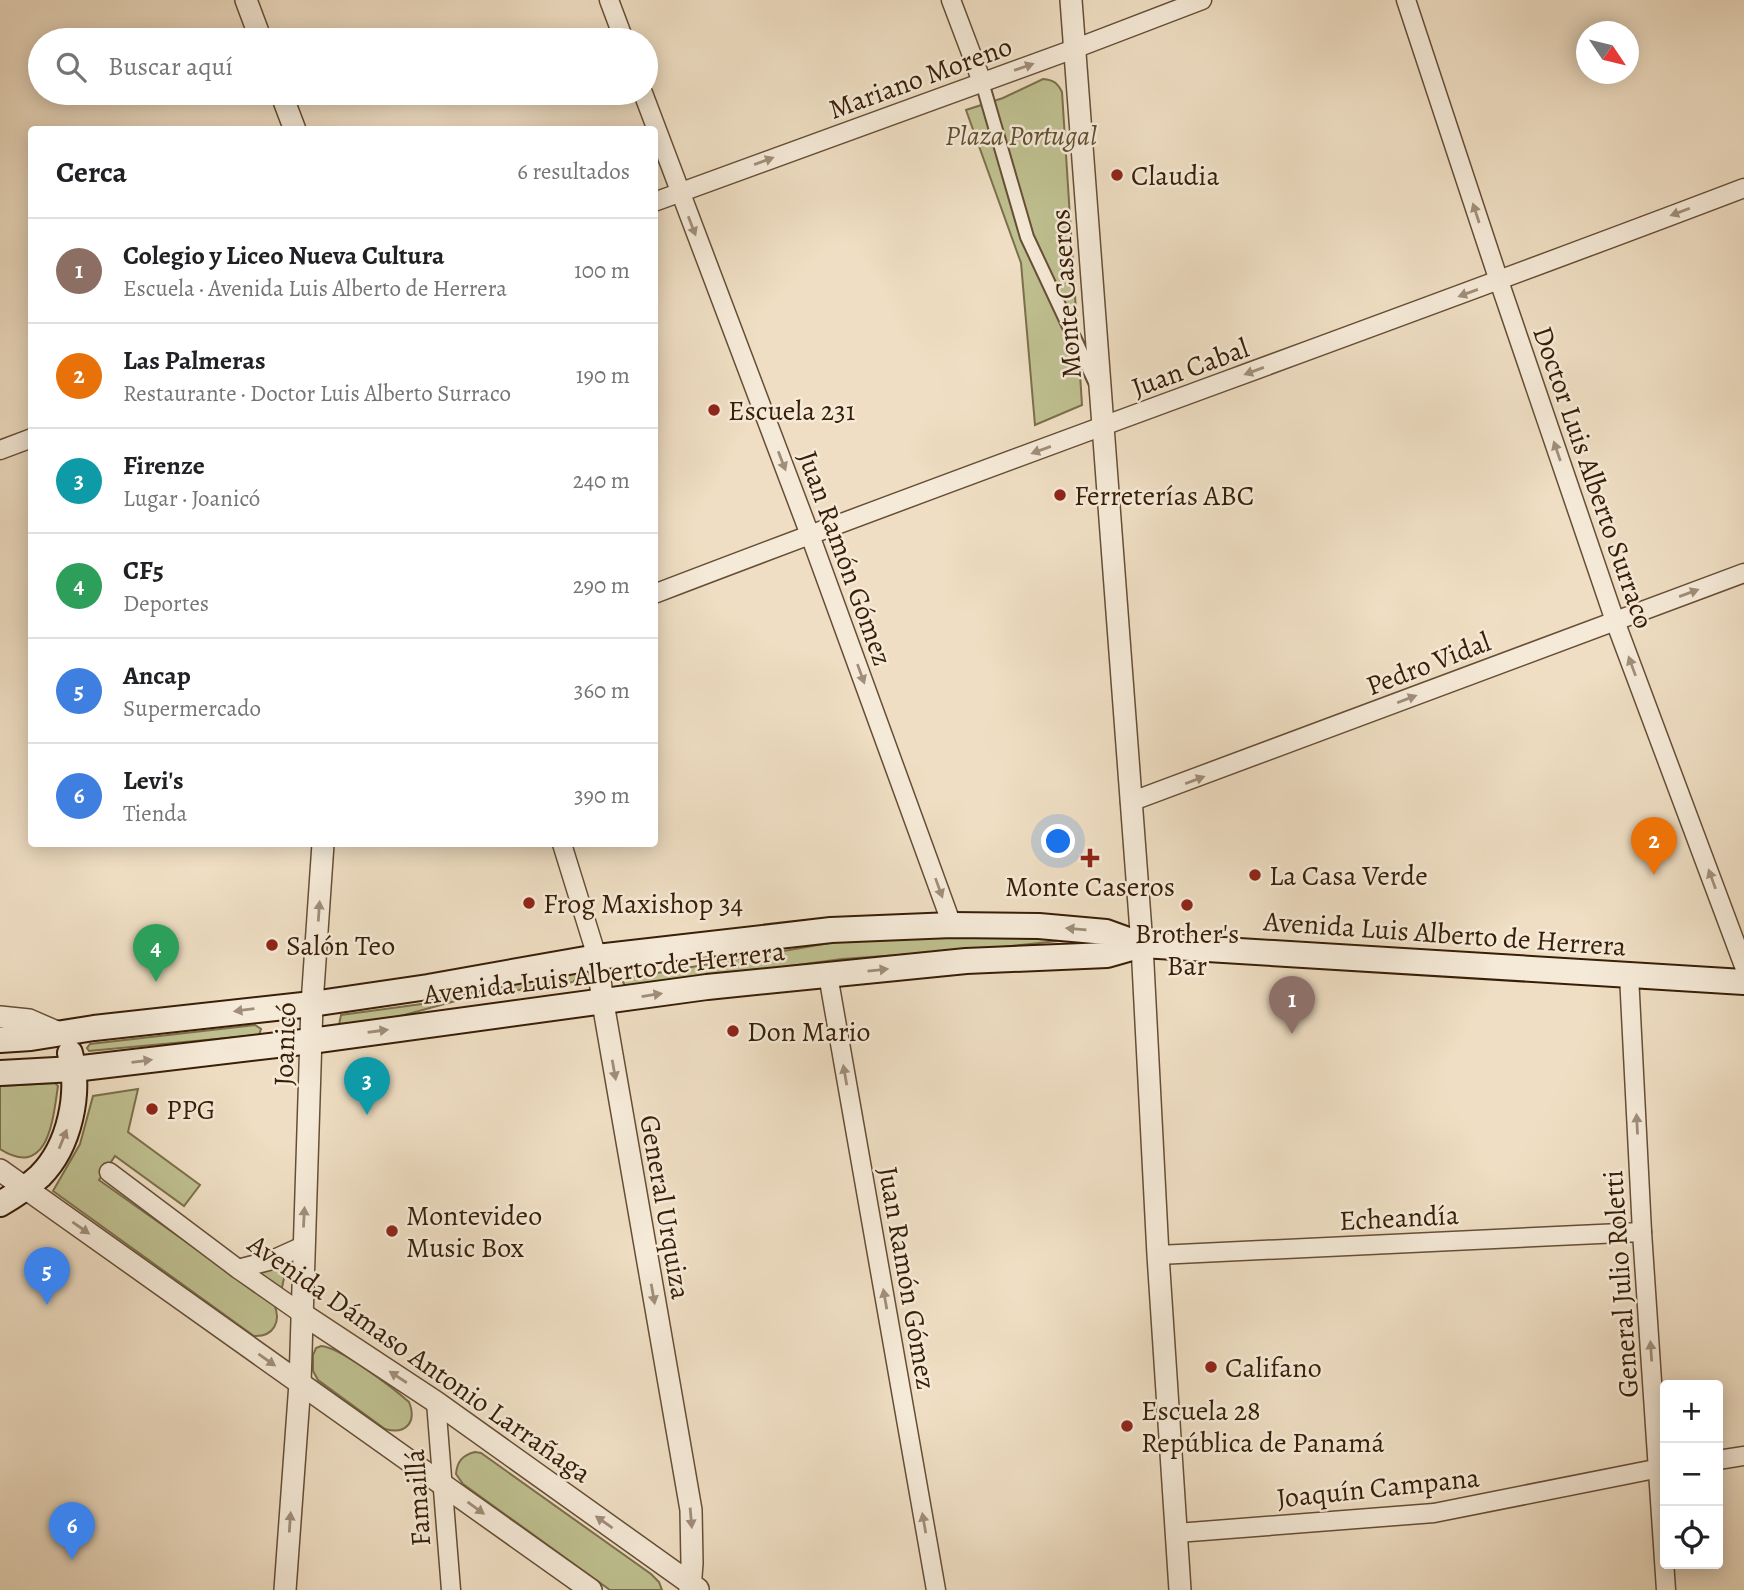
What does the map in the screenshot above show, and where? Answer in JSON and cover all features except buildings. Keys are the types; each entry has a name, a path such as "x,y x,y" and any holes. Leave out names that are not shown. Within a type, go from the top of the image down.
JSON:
{"main road":[{"name":"Avenida Luis Alberto de Herrera","path":"0,1040 312,1004 428,987 597,957 831,930 952,925 1039,926 1106,932 1142,945 1744,982"},
{"name":"Avenida Luis Alberto de Herrera","path":"0,1073 74,1069 311,1041 707,987 966,961 1107,956 1142,945"},
{"path":"0,1205 41,1175 54,1159 63,1141 72,1109 74,1069 69,1050 59,1033"}],"street":[{"path":"246,0 256,28"},
{"path":"609,0 620,28"},
{"path":"951,0 982,82 1027,237 1101,396"},
{"name":"Monte Caseros","path":"1071,0 1142,945 1158,1255 1180,1590"},
{"name":"Mariano Moreno","path":"658,200 1202,0"},
{"name":"Doctor Luis Alberto Surraco","path":"1406,0 1615,621 1744,966"},
{"path":"286,105 293,126"},
{"name":"Juan Ramón Gómez","path":"647,105 655,126"},
{"name":"Juan Ramón Gómez","path":"658,134 810,535 952,925"},
{"name":"Juan Cabal","path":"658,592 1744,188"},
{"path":"0,450 28,440"},
{"name":"Pedro Vidal","path":"1130,803 1744,573"},
{"name":"Joanicó","path":"285,1590 300,1383 312,1004 323,847"},
{"name":"General Urquiza","path":"563,847 597,957 691,1510 694,1588"},
{"name":"Juan Ramón Gómez","path":"828,975 936,1590"},
{"name":"General Julio Roletti","path":"1629,975 1642,1232 1660,1444"},
{"name":"Avenida Luis Alberto de Herrera","path":"0,1017 29,1020 59,1033"},
{"path":"0,1170 591,1590"},
{"name":"Avenida Dámaso Antonio Larrañaga","path":"109,1172 238,1269 436,1402 694,1588"},
{"name":"Echeandía","path":"1158,1255 1642,1232"},
{"path":"238,1269 272,1260 303,1246"},
{"name":"Famaillá","path":"436,1402 451,1590"},
{"path":"1723,1459 1744,1456"},
{"name":"Joaquín Campana","path":"1177,1533 1434,1513 1660,1467"},
{"name":"General Julio Roletti","path":"1663,1506 1666,1590"}],"green space":[{"name":"Plaza Portugal","path":"1043,79 1054,82 1062,92 1082,405 1035,425 1021,263 966,110 1003,98"},
{"path":"976,936 1067,940 842,959 626,988 623,982 628,978 847,940"},
{"path":"581,972 573,982 470,997 397,1017 339,1025 341,1015 429,1003 514,982"},
{"path":"255,1025 261,1029 259,1035 89,1051 87,1048 90,1044"},
{"path":"55,1083 58,1086 54,1114 46,1141 39,1151 29,1157 16,1157 0,1149 0,1086"},
{"path":"138,1089 128,1132 200,1185 184,1206 115,1156 99,1180 274,1304 276,1322 266,1334 254,1336 53,1191 80,1144 93,1096"},
{"path":"288,1260 281,1292 258,1273"},
{"path":"321,1346 353,1360 409,1402 412,1415 408,1425 399,1430 385,1429 318,1380 313,1371 313,1355 316,1348"},
{"path":"475,1452 481,1453 651,1574 662,1590 610,1590 463,1484 456,1474 458,1466 464,1457"}],"place":[{"name":"Claudia","path":"1117,175"},
{"name":"Escuela 231","path":"714,410"},
{"name":"Ferreterías ABC","path":"1060,495"},
{"name":"Monte Caseros","path":"1090,858"},
{"name":"La Casa Verde","path":"1255,875"},
{"name":"Las Palmeras","path":"1654,875"},
{"name":"Frog Maxishop 34","path":"529,903"},
{"name":"Brother's Bar","path":"1187,905"},
{"name":"Salón Teo","path":"272,945"},
{"name":"CF5","path":"156,982"},
{"name":"Don Mario","path":"733,1031"},
{"name":"Colegio y Liceo Nueva Cultura","path":"1292,1034"},
{"name":"PPG","path":"152,1109"},
{"name":"Firenze","path":"367,1115"},
{"name":"Montevideo Music Box","path":"392,1231"},
{"name":"Ancap","path":"47,1305"},
{"name":"Califano","path":"1211,1367"},
{"name":"Escuela 28 República de Panamá","path":"1127,1426"},
{"name":"Levi's","path":"72,1560"}]}
